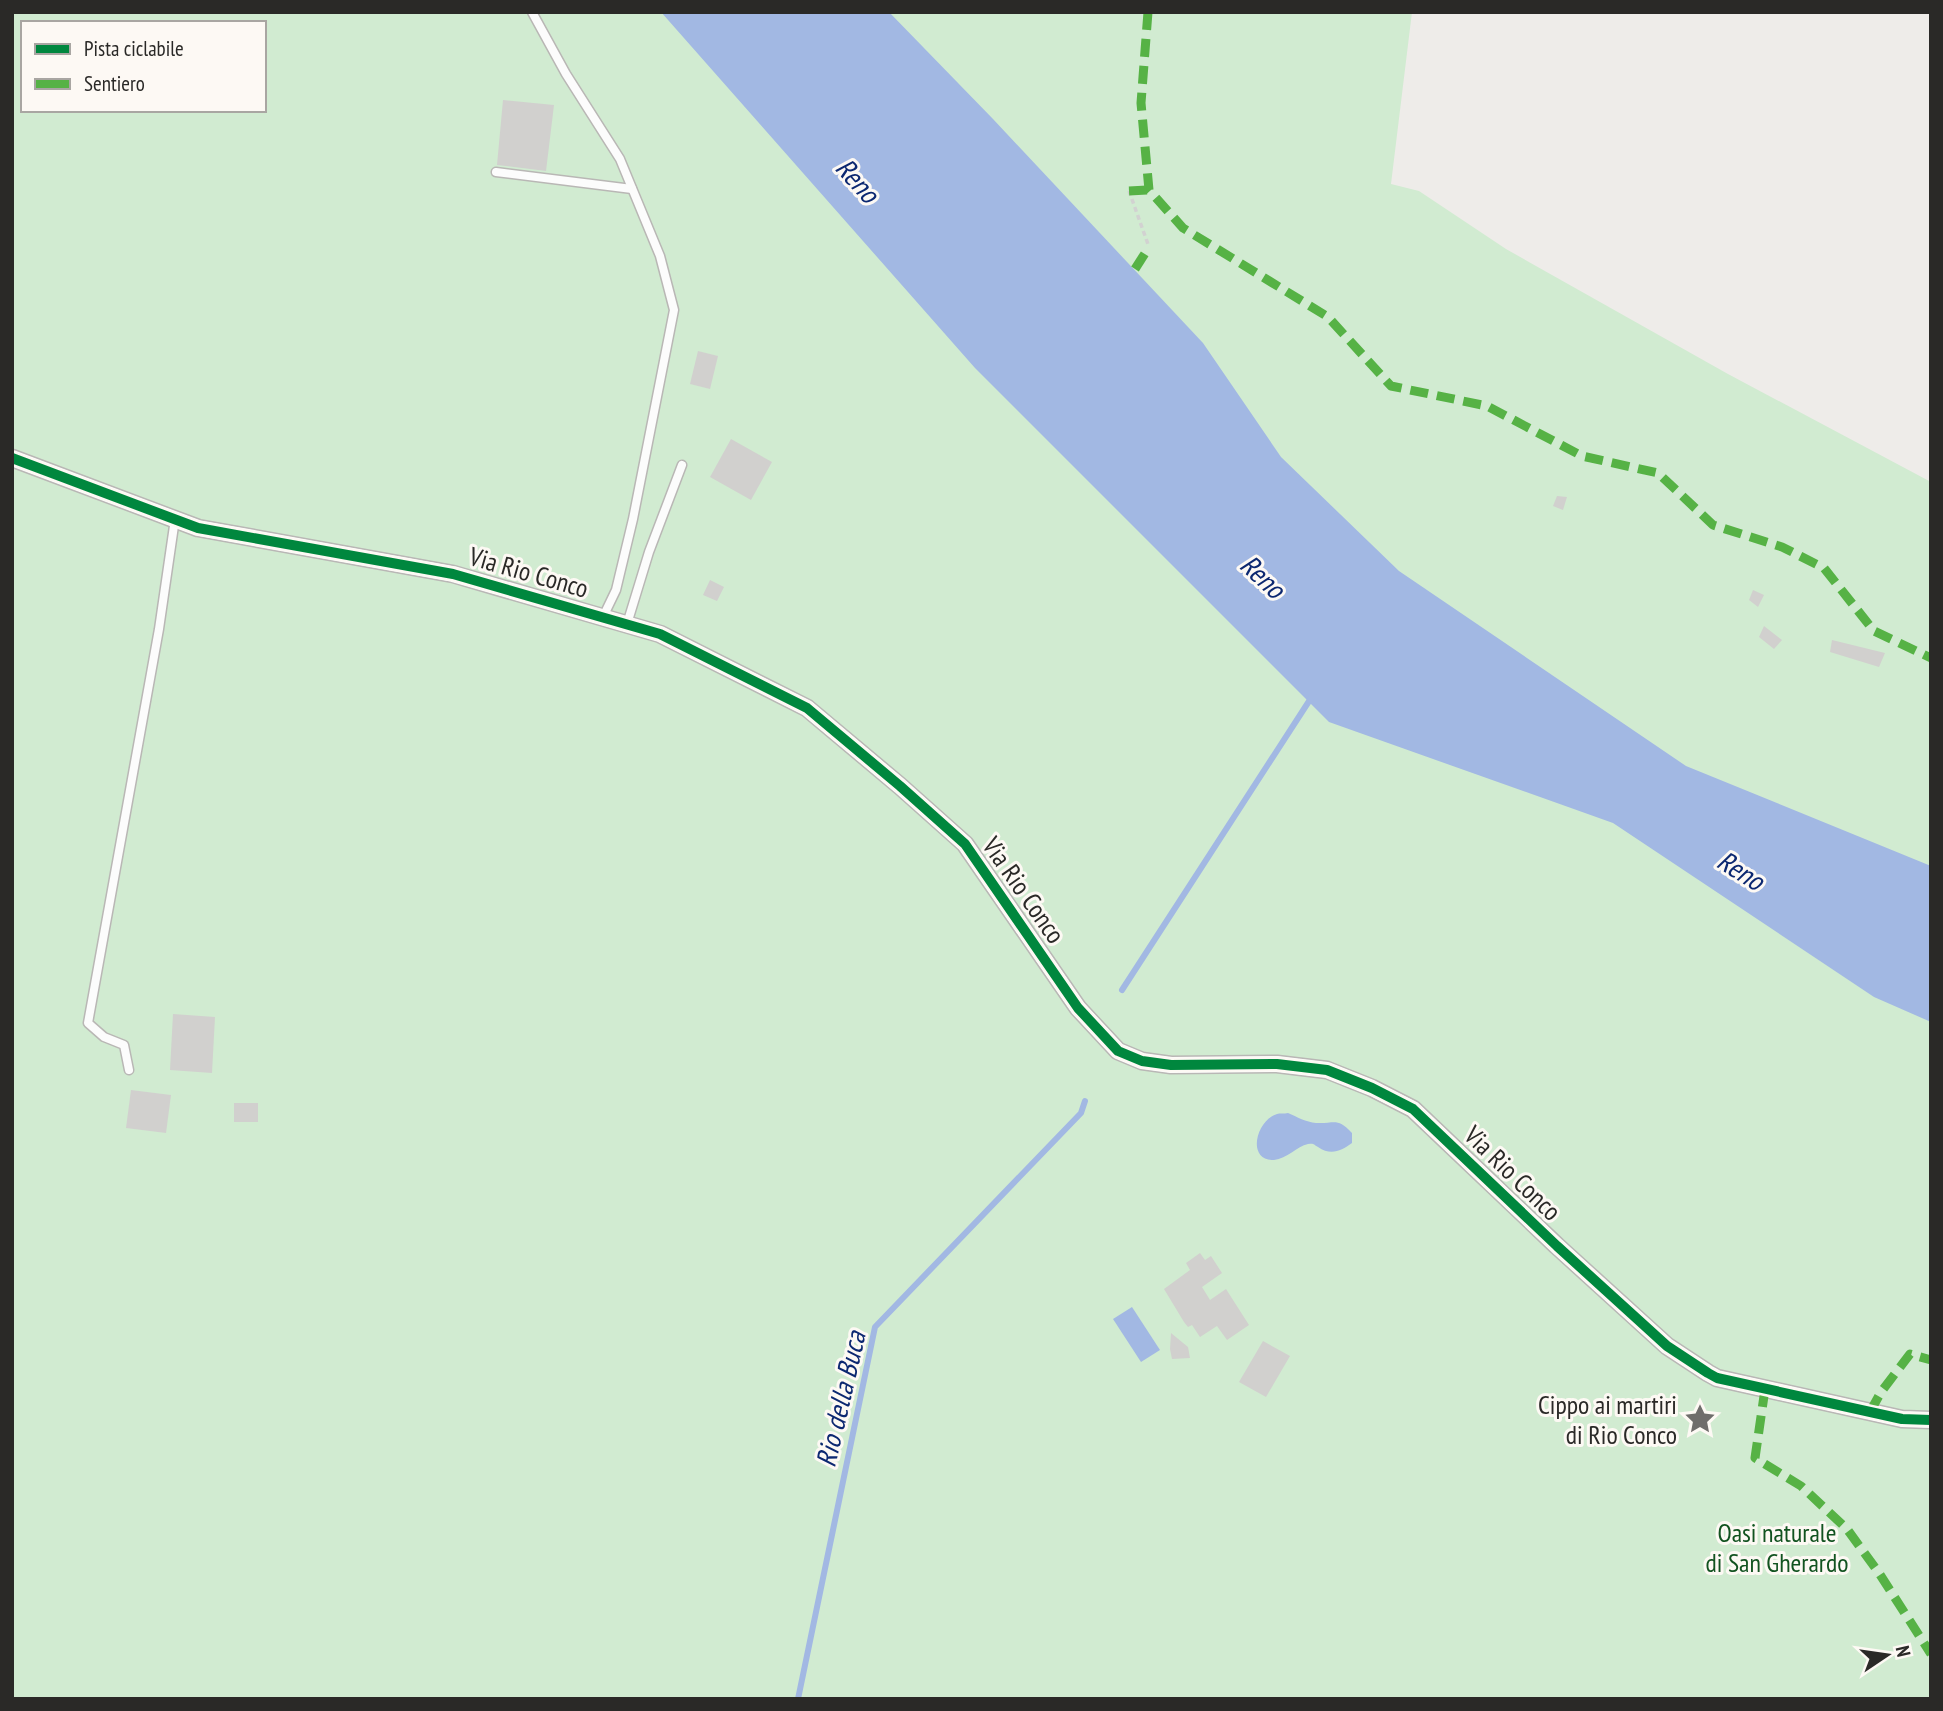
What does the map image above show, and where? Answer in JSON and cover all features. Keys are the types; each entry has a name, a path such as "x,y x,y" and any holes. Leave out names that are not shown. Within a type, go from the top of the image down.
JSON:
{"street":[{"name":"Via Rio Conco","path":"12,458 198,528 453,574 660,634 807,708 965,844 1078,1008 1118,1051 1142,1061 1171,1065 1277,1064 1327,1070 1372,1088 1413,1109 1667,1346 1717,1378 1902,1419 1931,1420"}],"lane":[{"path":"532,12 566,74 620,159 660,256 674,310 633,519 616,590 603,617"},
{"path":"496,172 632,189"},
{"path":"627,624 649,552 682,465"},
{"path":"129,1070 124,1045 103,1037 88,1023 159,629 175,519"}],"path":[{"path":"1129,191 1149,247"}],"green space":[{"name":"Oasi naturale di San Gherardo","path":"12,12 1412,12 1391,184 1419,191 1506,249 1728,374 1931,482 1931,1699 12,1699"}],"water":[{"name":"Reno","path":"661,12 889,12 1203,343 1281,457 1399,571 1686,766 1931,866 1931,1022 1874,997 1613,823 1329,722 975,368"},
{"path":"1288,1113 1312,1122 1339,1123 1352,1133 1352,1143 1332,1152 1308,1144 1279,1159 1265,1159 1257,1147 1259,1131 1270,1118"},
{"path":"1132,1307 1160,1350 1141,1362 1113,1319"}],"building":[{"path":"503,100 554,105 546,171 497,165"},
{"path":"698,351 718,356 710,389 690,384"},
{"path":"731,439 772,462 751,500 710,477"},
{"path":"1557,496 1567,497 1563,510 1553,506"},
{"path":"710,580 724,587 717,601 703,595"},
{"path":"1753,590 1764,595 1758,607 1749,600"},
{"path":"1764,626 1782,640 1774,649 1759,637"},
{"path":"1832,640 1885,653 1879,667 1830,652"},
{"path":"173,1014 215,1017 212,1073 170,1070"},
{"path":"131,1090 171,1095 166,1133 126,1128"},
{"path":"234,1103 258,1103 258,1122 234,1122"},
{"path":"1200,1253 1205,1260 1211,1256 1222,1273 1202,1287 1210,1300 1226,1289 1249,1325 1227,1340 1217,1326 1200,1337 1192,1325 1188,1327 1184,1322 1164,1289 1190,1270 1186,1263"},
{"path":"1171,1333 1188,1347 1190,1358 1172,1359"},
{"path":"1263,1341 1290,1356 1266,1397 1239,1382"}],"waterway":[{"path":"1122,990 1313,695"},
{"name":"Rio della Buca","path":"798,1699 875,1327 1081,1113 1085,1101"}],"marked path":[{"path":"1148,12 1141,103 1149,190 1183,228 1328,317 1391,386 1487,406 1582,456 1658,473 1713,525 1782,547 1824,568 1874,631 1931,658"},
{"path":"1129,191 1149,190"},
{"path":"1135,269 1149,247"},
{"path":"1870,1412 1881,1392 1910,1354 1931,1360"},
{"path":"1765,1389 1755,1458 1801,1486 1847,1529 1931,1654"}],"cycle path":[{"path":"12,458 198,528 453,574 660,634 807,708 965,844 1078,1008 1118,1051 1142,1061 1171,1065 1277,1064 1327,1070 1372,1088 1413,1109 1667,1346 1708,1373 1717,1378 1902,1419 1931,1420"}],"place":[{"name":"Cippo ai martiri di Rio Conco","path":"1700,1419"}]}
